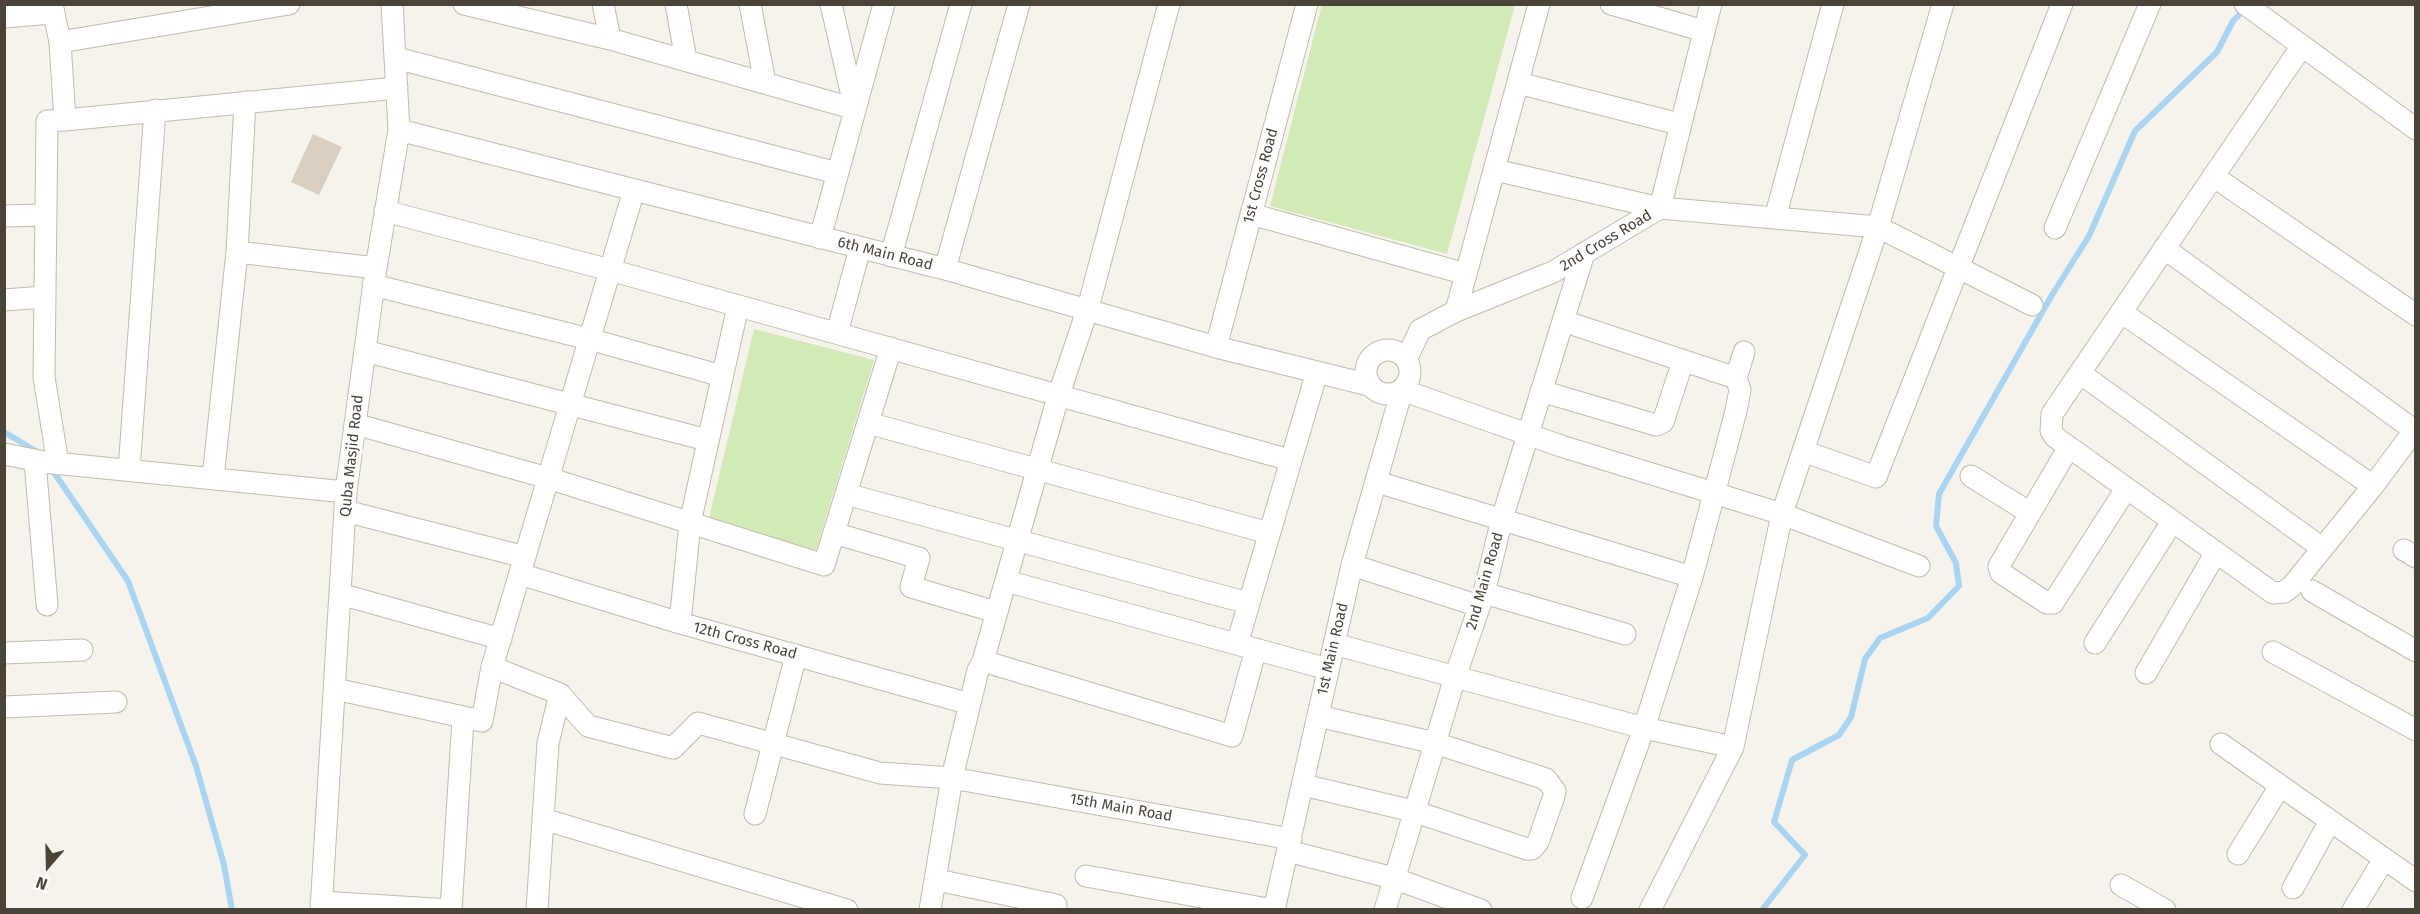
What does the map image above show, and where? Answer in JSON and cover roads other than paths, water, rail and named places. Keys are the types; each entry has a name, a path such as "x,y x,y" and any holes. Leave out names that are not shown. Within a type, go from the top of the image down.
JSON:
{"street":[{"path":"60,42 289,4"},
{"name":"Quba Masjid Road","path":"321,905 346,501 374,277 399,130 392,4"},
{"path":"603,4 610,39"},
{"path":"676,4 686,60"},
{"path":"750,4 765,83"},
{"path":"831,4 855,109"},
{"path":"820,238 884,4"},
{"path":"891,256 961,4"},
{"path":"945,269 1019,4"},
{"path":"930,909 952,778 978,670 983,661 1059,398 1088,308 1169,4"},
{"name":"1st Cross Road","path":"1216,347 1307,4"},
{"path":"1456,311 1539,4"},
{"path":"1611,4 1704,31"},
{"name":"2nd Cross Road","path":"1407,358 1420,330 1456,311 1553,272 1660,208 1679,124 1711,4"},
{"path":"1775,218 1833,4"},
{"path":"1650,909 1733,747 1782,514 1878,227 1943,4"},
{"path":"1803,451 1876,477 2062,4"},
{"path":"2055,228 2150,4"},
{"path":"465,5 539,14 610,39 855,109"},
{"path":"4,17 52,9 60,42 65,120"},
{"path":"2252,9 2415,129"},
{"path":"2164,248 2415,429 2373,486 2292,586 2284,592 2273,593 2215,554 2055,437 2049,424 2052,414 2164,248 2302,46"},
{"path":"396,58 837,173"},
{"path":"1518,83 1679,124"},
{"path":"47,604 48,463 44,377 46,121 398,88"},
{"path":"213,478 237,252 245,102"},
{"path":"129,470 155,111"},
{"name":"6th Main Road","path":"399,130 945,269 1088,308 1216,347 1369,385"},
{"path":"1495,170 1660,208 1878,227 2032,305"},
{"path":"2213,176 2415,315"},
{"path":"335,689 482,721 492,667 634,190"},
{"path":"385,211 610,270 891,348 1059,398 1290,460"},
{"path":"1251,214 1466,274"},
{"path":"4,216 44,215"},
{"path":"837,333 860,248"},
{"path":"237,252 374,277 722,376"},
{"name":"2nd Main Road","path":"1385,909 1455,677 1482,600 1502,519 1584,253"},
{"path":"4,300 44,297"},
{"path":"680,623 690,523 738,306"},
{"path":"2121,312 2373,486"},
{"path":"1563,321 1736,378"},
{"path":"355,424 548,478 824,565 891,348"},
{"path":"1402,390 1411,375 1407,358 1393,349 1376,353 1366,367 1369,385 1384,394 1402,390 1528,434 1782,514 1918,566"},
{"path":"365,351 707,440"},
{"path":"1582,898 1644,728 1692,577 1739,401 1740,390 1736,378 1744,352"},
{"path":"1541,391 1656,426 1663,422 1683,361"},
{"path":"983,661 1232,736 1247,646 1248,603 1317,372"},
{"path":"2080,373 2322,548"},
{"name":"1st Main Road","path":"1274,909 1352,565 1402,390"},
{"path":"868,423 1269,532"},
{"path":"2069,447 1999,566 2001,573 2047,603 2053,603 2126,489"},
{"name":"12th Cross Road","path":"4,454 48,463 213,478 346,501 680,623 970,704"},
{"path":"1971,476 2030,513"},
{"path":"1377,482 1692,577"},
{"path":"846,494 1248,603"},
{"path":"2095,642 2172,522"},
{"path":"834,533 919,558 911,587 996,612"},
{"path":"2146,673 2215,554"},
{"path":"1352,565 1482,600 1625,634"},
{"path":"1006,581 1328,669"},
{"path":"2312,591 2415,651"},
{"path":"340,594 501,639"},
{"path":"1334,644 1644,728 1733,747"},
{"path":"4,653 82,650"},
{"path":"2273,652 2415,730"},
{"path":"755,814 796,655"},
{"path":"492,667 560,694 548,743 537,909"},
{"name":"15th Main Road","path":"560,694 588,726 673,748 698,723 880,773 952,778 1289,845 1481,909"},
{"path":"4,707 116,702"},
{"path":"1303,785 1413,812 1532,849 1538,842 1554,796 1555,791 1546,779 1435,743 1318,716"},
{"path":"321,905 450,909 463,718"},
{"path":"2221,744 2415,881"},
{"path":"2238,854 2280,786"},
{"path":"543,819 847,909"},
{"path":"2293,888 2330,821"},
{"path":"2353,909 2384,859"},
{"path":"1086,876 1274,909"},
{"path":"936,880 1056,905"},
{"path":"2121,885 2158,908"}],"waterway":[{"path":"1762,910 1805,855 1774,822 1792,760 1839,735 1851,717 1865,659 1880,638 1928,618 1959,586 1956,563 1936,526 1939,494 2052,295 2089,236 2135,131 2217,52 2233,21 2245,9"},
{"path":"4,432 39,453"},
{"path":"51,468 128,581 196,766 224,865 232,910"}]}
